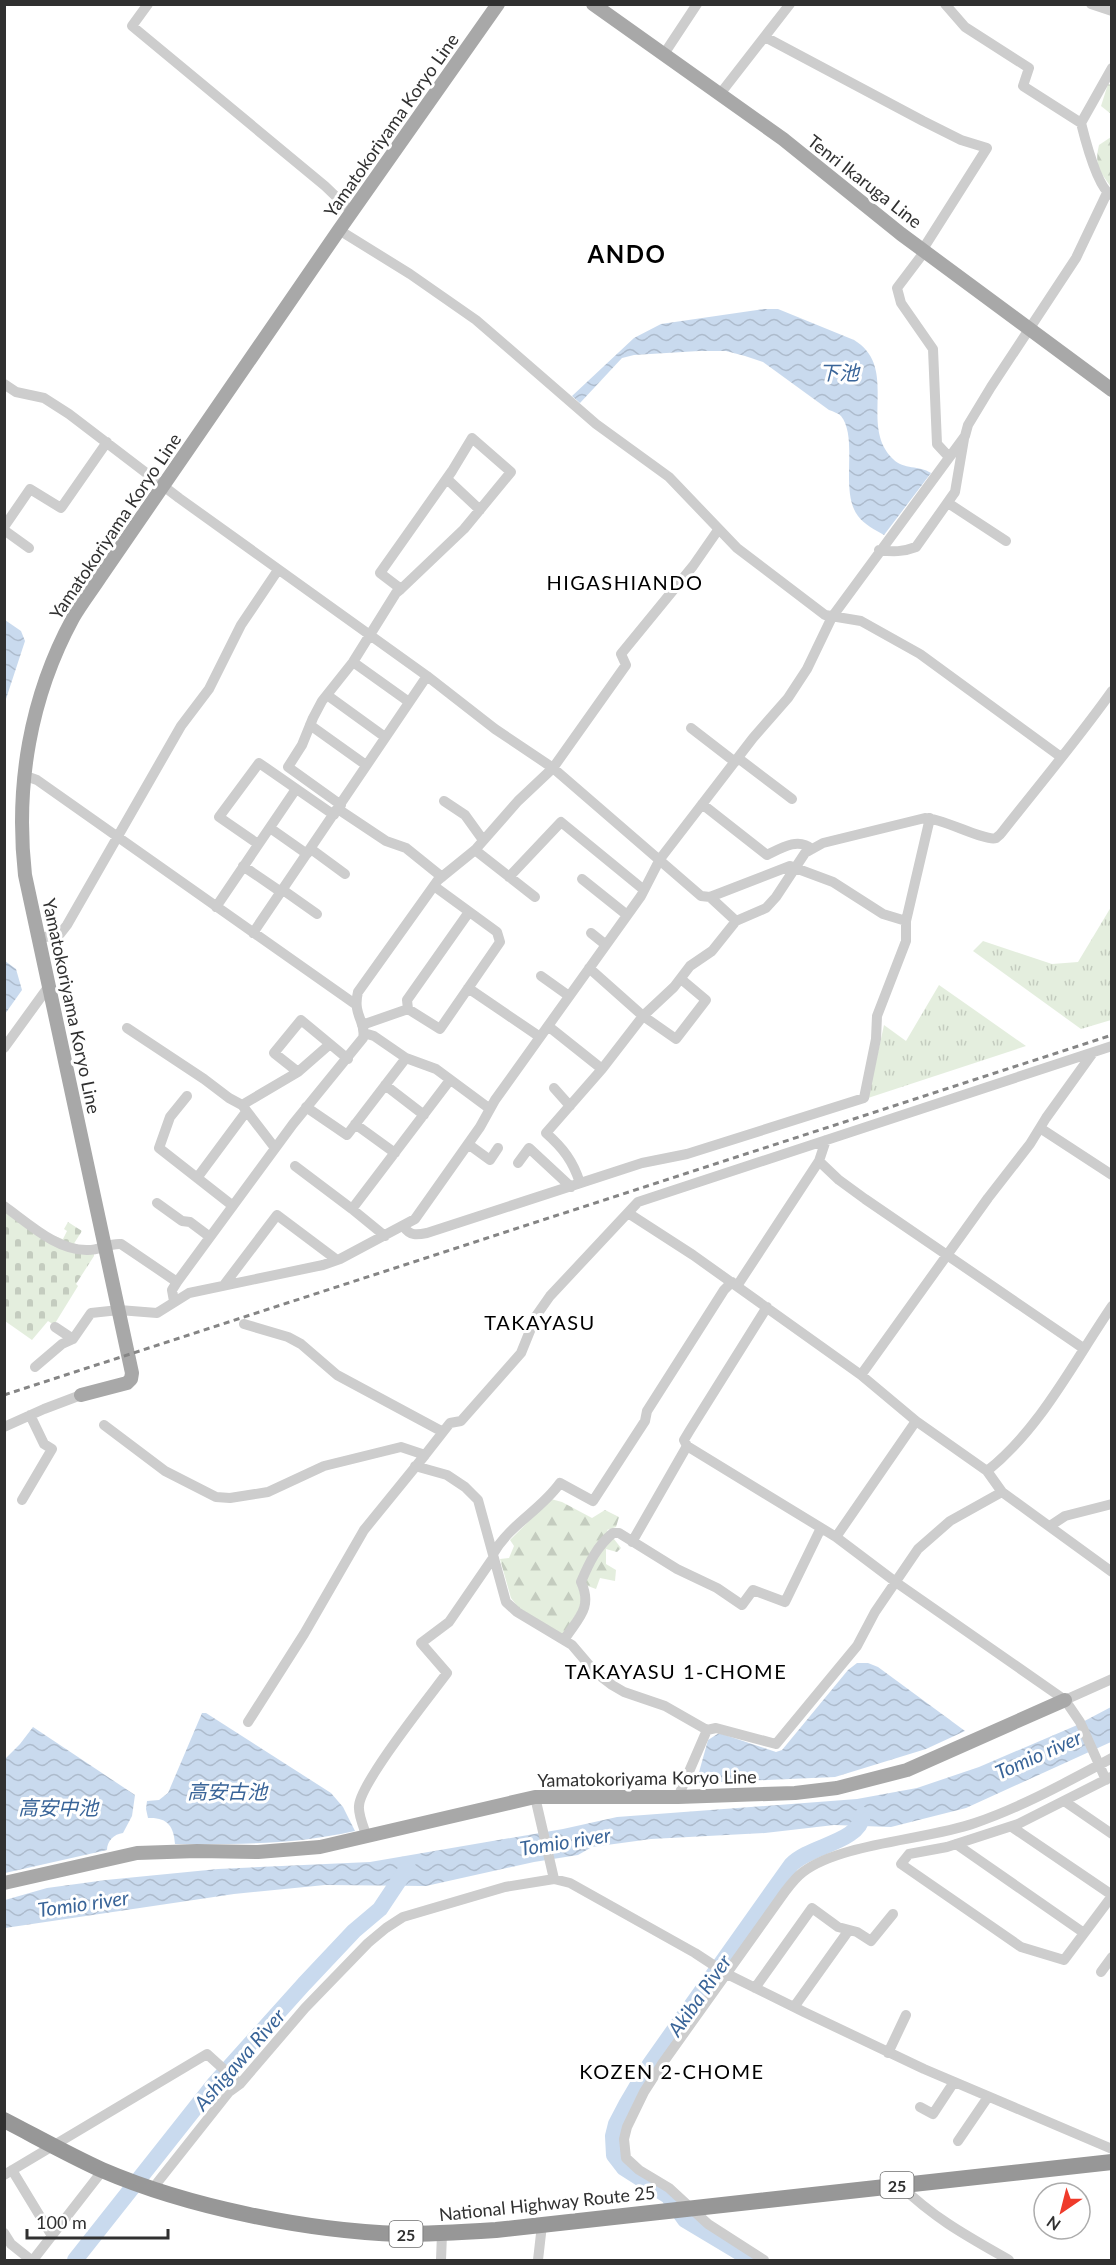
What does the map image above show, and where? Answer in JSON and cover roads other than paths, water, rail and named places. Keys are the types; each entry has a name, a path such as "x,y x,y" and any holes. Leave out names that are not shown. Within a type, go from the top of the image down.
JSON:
{"highway":[{"name":"National Highway Route 25","path":"4,2120 103,2170 151,2187 247,2214 317,2226 376,2232 442,2234 1112,2162"}],"main road":[{"name":"Yamatokoriyama Koryo Line","path":"81,1395 127,1383 131,1378 129,1354 31,904 22,843 23,776 37,703 59,646 74,617 339,230 498,4"},
{"name":"Tenri Ikaruga Line","path":"593,4 783,139 924,250 1112,390"},
{"name":"Yamatokoriyama Koryo Line","path":"4,1882 137,1853 258,1852 320,1847 537,1803 795,1793 837,1788 907,1770 1065,1700"}],"street":[{"path":"148,4 132,26 325,186 352,212"},
{"path":"664,54 697,4"},
{"path":"720,94 790,4"},
{"path":"1091,4 1112,11"},
{"path":"946,5 965,27 1029,68 1023,86 1081,123"},
{"path":"765,37 923,121 961,140 987,148 924,250 897,288 901,303 933,349 937,444 946,453"},
{"path":"879,550 907,551 916,547 948,503 955,492 968,425 990,387 1076,258 1109,194 1084,140 1081,123 1112,68"},
{"path":"339,230 410,274 476,320 522,357 596,424 669,477 718,530 825,615 861,621 920,654 1061,757"},
{"path":"4,384 16,392 44,398 54,404 278,570 427,676 495,729 553,768 701,896 710,897 790,866 833,882 883,914 906,921"},
{"path":"35,1368 62,1344 73,1339 91,1313 119,1310 157,1313 189,1293 323,1265 338,1260 404,1227 415,1219 627,915 644,890 660,859 797,685 832,617 946,453 965,436"},
{"path":"338,810 288,767 302,745 327,695 353,662 390,602 464,529 511,472 472,438 447,479 380,573 401,589"},
{"path":"29,548 4,529 30,489 61,508 107,442"},
{"path":"447,479 480,510"},
{"path":"948,503 1006,541"},
{"path":"174,1301 172,1290 177,1282 306,1107 348,1059 363,1038 363,1029 355,1004 358,992 438,882 475,850 529,789 553,768 626,665 621,654 693,566 718,530"},
{"path":"40,938 60,934 67,925 181,726 209,689 242,625 278,570"},
{"path":"353,662 409,702"},
{"path":"253,933 427,676"},
{"path":"575,1185 575,1167 568,1154 546,1133 602,1069 643,1016 681,979 690,966 712,951 736,921 766,908 776,897 798,860 812,849 835,840 930,818 988,839 995,838 1075,742 1112,691"},
{"path":"327,695 385,737"},
{"path":"310,726 366,765"},
{"path":"691,728 792,799"},
{"path":"258,844 219,817 259,763 296,789 338,810 386,841 406,848 469,912 497,932 500,942 440,1029 408,1009"},
{"path":"23,776 37,780 355,1004"},
{"path":"216,906 296,789"},
{"path":"444,801 465,815 483,840"},
{"path":"702,804 767,855 798,843 806,844 812,849"},
{"path":"404,1227 415,1235 427,1233 642,1163 687,1154 864,1098 876,1039 876,1016 904,949 906,921 930,818"},
{"path":"509,877 561,822 644,890"},
{"path":"270,828 345,874"},
{"path":"475,850 535,897"},
{"path":"243,866 317,914"},
{"path":"582,879 627,915"},
{"path":"710,897 736,921"},
{"path":"408,1009 407,1000 469,912"},
{"path":"591,933 606,945"},
{"path":"589,968 643,1016 676,1039 706,1000 681,979"},
{"path":"541,976 569,996"},
{"path":"4,1048 49,987"},
{"path":"468,988 540,1037"},
{"path":"363,1029 408,1009"},
{"path":"298,1072 274,1053 301,1020 348,1059"},
{"path":"548,1026 602,1069"},
{"path":"127,1028 204,1078 244,1109 275,1148"},
{"path":"363,1029 406,1058 436,1069 490,1109"},
{"path":"197,1178 244,1109 298,1072 330,1044"},
{"path":"248,1722 304,1634 364,1530 450,1424 460,1421 521,1353 536,1316 550,1296 638,1202 1112,1046"},
{"path":"861,1375 946,1255 1030,1144 1093,1053"},
{"path":"306,1107 347,1135 406,1058"},
{"path":"352,1209 450,1080"},
{"path":"385,1085 423,1115"},
{"path":"554,1088 570,1106"},
{"path":"187,1096 170,1117 159,1148 233,1206"},
{"path":"355,1124 394,1154"},
{"path":"1040,1128 1112,1175"},
{"path":"366,1837 358,1807 365,1788 447,1673 421,1643 449,1622 498,1545 521,1521 550,1497 560,1483 593,1501 645,1421 647,1411 711,1311 734,1284 819,1161 826,1140"},
{"path":"468,1144 490,1160 498,1148"},
{"path":"518,1163 529,1148 575,1185"},
{"path":"819,1161 839,1180 1083,1348"},
{"path":"295,1166 385,1236"},
{"path":"158,1203 182,1221 190,1222 210,1237"},
{"path":"4,1206 56,1242 87,1251 112,1243 121,1244 177,1282"},
{"path":"628,1213 734,1284 861,1375 916,1421 987,1471 1002,1492 1112,1572"},
{"path":"224,1285 277,1215 338,1260"},
{"path":"767,1307 684,1440 687,1446 836,1537 897,1583 1065,1700 1080,1722 1098,1762 1109,1778 1012,1827 956,1844 909,1854 902,1864 1021,1947 1064,1960 1084,1933 1107,1913 1112,1896 1012,1827"},
{"path":"987,1471 1008,1454 1033,1425 1111,1308"},
{"path":"244,1324 288,1337 301,1344 337,1375 443,1432"},
{"path":"55,1327 73,1339"},
{"path":"4,1427 81,1395"},
{"path":"22,1500 52,1449 44,1444 30,1415"},
{"path":"836,1537 916,1421"},
{"path":"104,1425 165,1471 216,1497 230,1498 268,1492 324,1466 401,1447 425,1455"},
{"path":"632,1542 687,1446"},
{"path":"415,1466 447,1475 465,1487 478,1500 506,1602 517,1612 572,1645 595,1672 624,1692 665,1706 707,1730 716,1728 776,1744 857,1646 875,1612 897,1583 918,1549 950,1521 1002,1492"},
{"path":"1050,1526 1065,1516 1112,1504"},
{"path":"564,1640 587,1603 587,1594 581,1582 590,1561 604,1541 613,1533 619,1533 677,1569 717,1587 742,1605 753,1590 785,1602 822,1528"},
{"path":"1065,1700 1112,1679"},
{"path":"678,1797 707,1730"},
{"path":"764,2260 708,2224 687,2208 669,2188 639,2170 626,2158 624,2139 627,2127 644,2092 790,1885 810,1867 850,1852 947,1832 976,1823 1028,1801 1098,1762 1112,1758"},
{"path":"1064,1801 1112,1834"},
{"path":"537,1803 554,1879"},
{"path":"956,1844 1084,1933"},
{"path":"151,2187 229,2092 305,2008 386,1928 403,1917 432,1907 505,1887 554,1879 570,1883 727,1974 888,2053 1112,2150"},
{"path":"755,1988 812,1908 838,1927 857,1932 871,1941 893,1914"},
{"path":"794,2007 849,1930"},
{"path":"1101,1972 1112,1957"},
{"path":"888,2053 906,2015"},
{"path":"52,2236 8,2173 207,2054 238,2082"},
{"path":"920,2107 933,2114 954,2082"},
{"path":"958,2141 988,2097"},
{"path":"4,2233 10,2244 32,2260 103,2170"},
{"path":"900,2185 950,2227 1009,2260"},
{"path":"538,2260 542,2224"},
{"path":"441,2260 442,2234"}],"water":[{"name":"下池","path":"778,309 854,340 867,352 875,366 877,414 883,446 897,462 931,473 884,535 863,522 853,505 849,479 849,438 841,416 829,410 763,362 726,351 634,355 622,358 580,403 572,396 634,338 661,324"},
{"path":"5,620 21,631 25,641 5,702"},
{"path":"5,961 16,969 22,990 5,1014"},
{"path":"857,1663 868,1663 878,1667 965,1731 926,1749 835,1777 696,1783 708,1740 719,1733 776,1752 782,1750 848,1670"},
{"name":"Tomio river","path":"1111,1707 1111,1742 966,1808 891,1827 834,1825 765,1833 651,1839 592,1847 578,1855 534,1862 426,1886 325,1885 234,1894 5,1928 5,1900 47,1888 218,1869 370,1862 563,1829 617,1817 857,1799 917,1788 979,1767 1075,1726"},
{"name":"高安古池","path":"202,1713 206,1713 331,1793 343,1807 355,1831 287,1841 243,1844 175,1844 173,1832 165,1821 148,1818 147,1801 159,1800 168,1793"},
{"name":"高安中池","path":"33,1727 135,1795 132,1816 123,1833 112,1838 107,1850 5,1873 5,1759"}],"waterway":[{"name":"Akiba River","path":"752,2260 685,2220 668,2196 624,2168 614,2155 613,2136 616,2124 650,2064 791,1865 799,1858 853,1832 860,1824 863,1815"},
{"name":"Ashigawa River","path":"75,2260 215,2083 354,1931 380,1909 408,1867"}],"railway":[{"path":"4,1395 1112,1035"}],"district":[{"name":"ANDO","path":"627,253"},
{"name":"HIGASHIANDO","path":"625,582"},
{"name":"TAKAYASU","path":"540,1322"},
{"name":"TAKAYASU 1-CHOME","path":"676,1671"},
{"name":"KOZEN 2-CHOME","path":"672,2071"}]}
